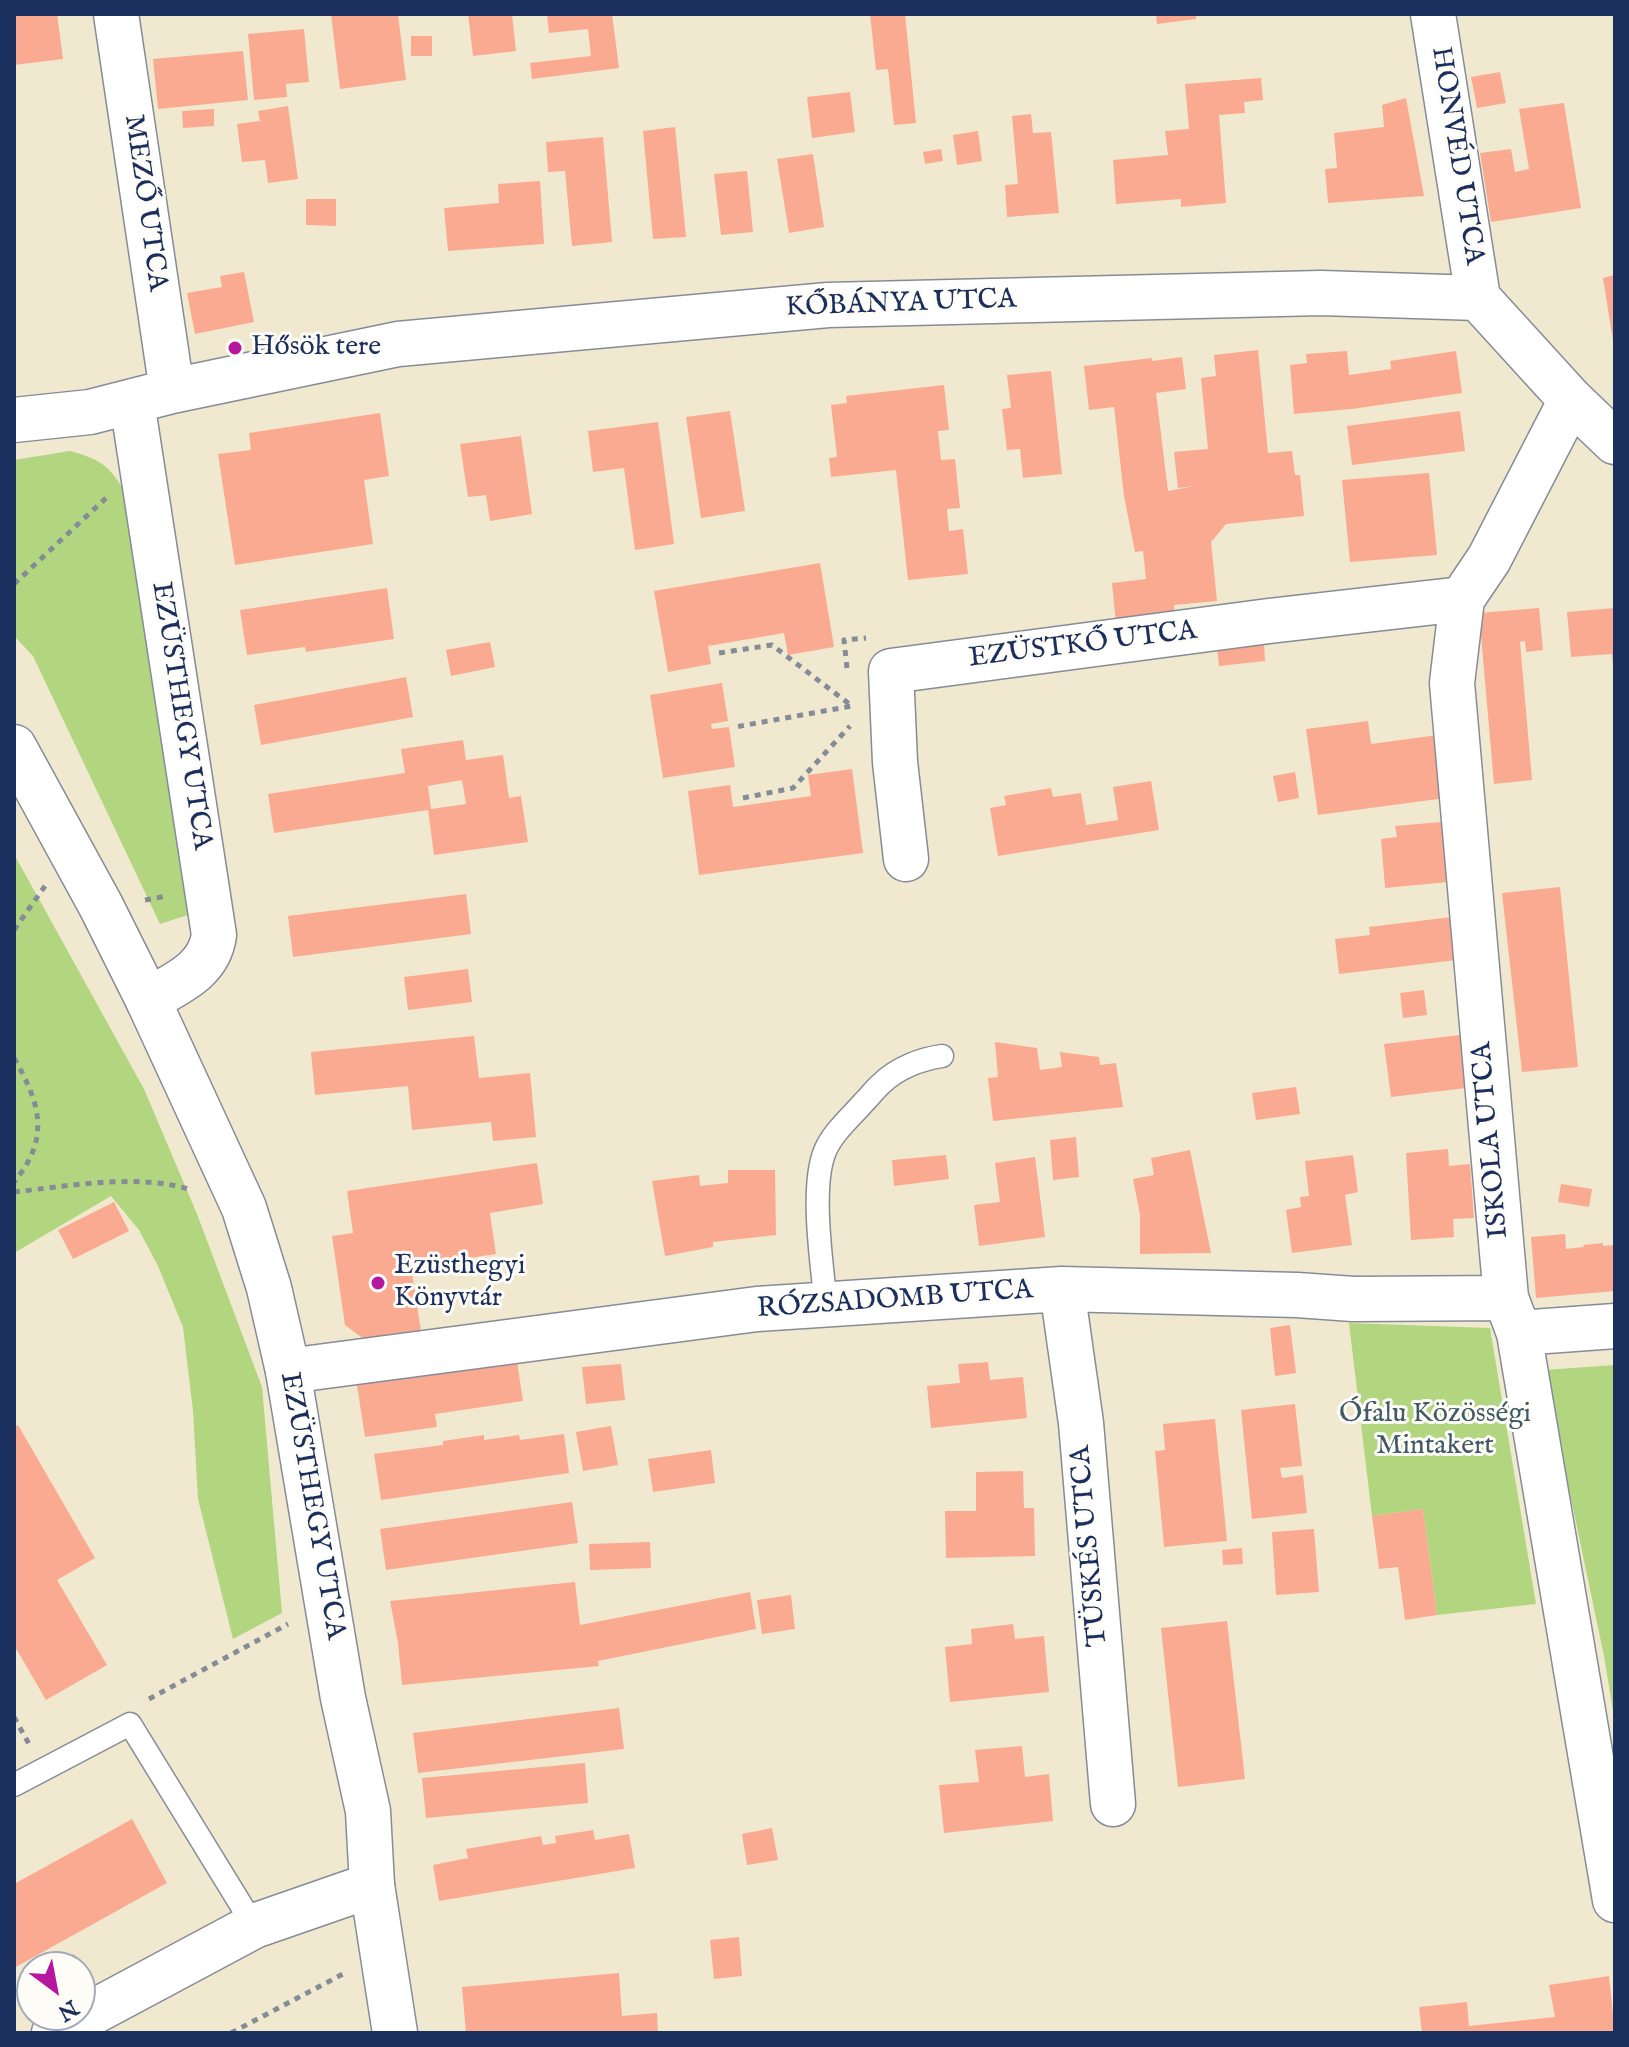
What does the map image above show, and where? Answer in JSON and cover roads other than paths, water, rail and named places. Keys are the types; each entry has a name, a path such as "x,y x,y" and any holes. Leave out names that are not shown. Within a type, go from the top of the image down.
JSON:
{"street":[{"name":"MEZŐ UTCA","path":"116,14 152,397"},
{"name":"HONVÉD UTCA","path":"1433,14 1478,298"},
{"name":"KŐBÁNYA UTCA","path":"152,397 398,344 828,305 1321,293 1478,298"},
{"path":"1478,298 1571,400 1615,442"},
{"path":"14,420 90,412 152,397"},
{"name":"EZÜSTHEGY UTCA","path":"148,1000 203,963 212,949 214,935 145,489 152,397"},
{"name":"ISKOLA UTCA","path":"1571,400 1489,559 1462,599 1452,683 1513,1315 1615,1900"},
{"name":"EZÜSTKŐ UTCA","path":"906,859 895,762 891,671 1462,599"},
{"name":"EZÜSTHEGY UTCA","path":"14,747 101,906 148,1000 244,1208 269,1288 288,1371 343,1698 368,1811 372,1885 395,2033"},
{"name":"RÓZSADOMB UTCA","path":"288,1371 757,1309 1062,1289 1297,1295 1615,1326"},
{"name":"TÜSKÉS UTCA","path":"1062,1289 1081,1423 1113,1804"},
{"path":"54,2033 254,1926 372,1885"}],"lane":[{"path":"826,1305 818,1195 826,1149 882,1082 924,1059 942,1056"},
{"path":"14,1785 130,1724 254,1926"}],"place":[{"name":"Hősök tere","path":"235,348"},
{"name":"Ezüsthegyi Könyvtár","path":"378,1283"}],"park label":[{"name":"Ófalu Közösségi Mintakert","path":"1435,1431"}]}
